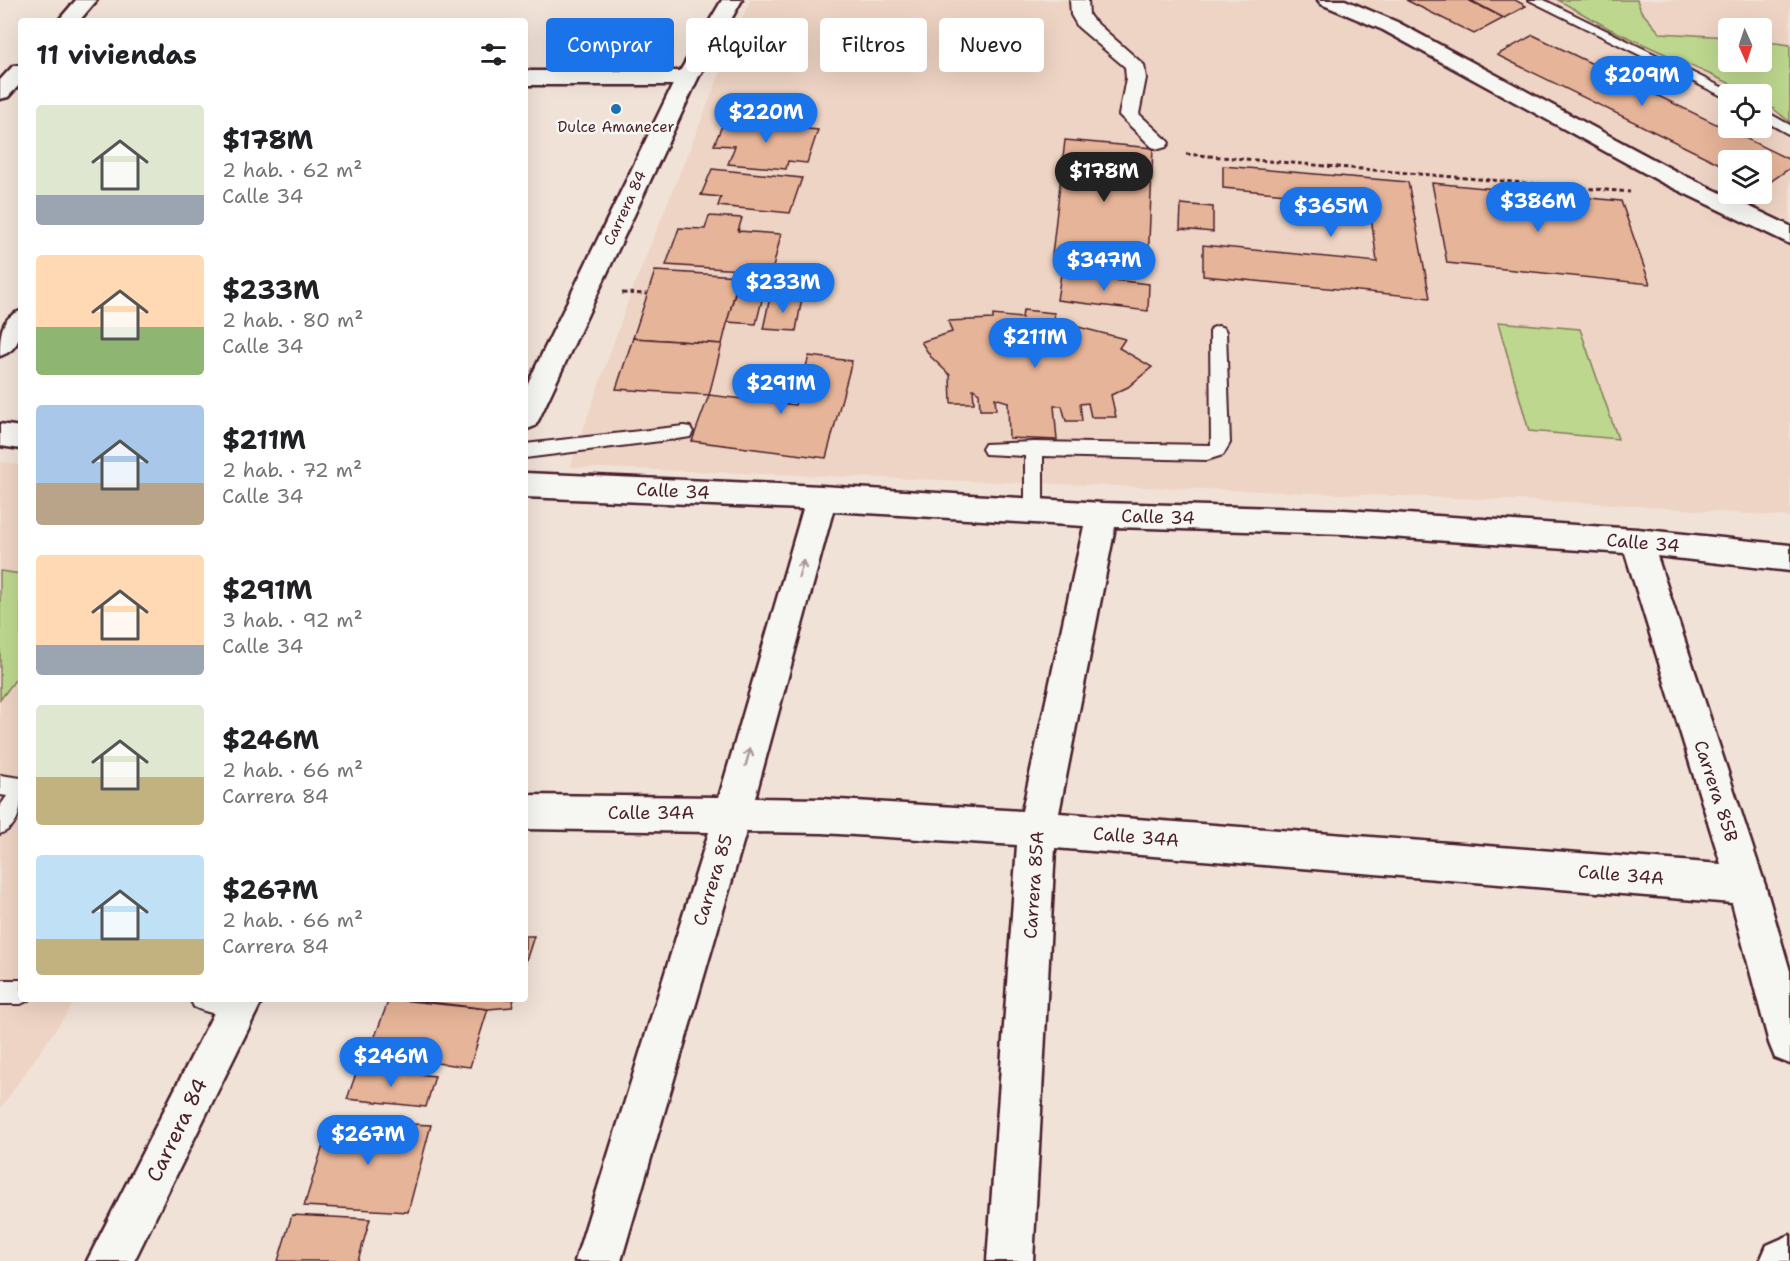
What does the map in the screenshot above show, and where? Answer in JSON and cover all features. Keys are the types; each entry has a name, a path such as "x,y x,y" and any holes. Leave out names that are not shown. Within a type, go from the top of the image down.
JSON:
{"street":[{"path":"71,18 87,0"},
{"name":"Carrera 84","path":"528,413 687,78 732,0"},
{"path":"1079,0 1078,6 1085,23 1134,65 1136,78 1129,115 1159,143"},
{"path":"1328,0 1390,26 1669,177 1790,236"},
{"path":"0,92 15,75"},
{"path":"528,78 687,78"},
{"path":"0,346 18,324"},
{"path":"0,435 18,438"},
{"name":"Calle 34","path":"528,484 821,498 1102,515 1345,522 1637,541 1790,558"},
{"name":"Carrera 85","path":"598,1261 733,813 821,498"},
{"name":"Carrera 85A","path":"1010,1261 1037,829 1102,515"},
{"name":"Carrera 85B","path":"1637,541 1746,885 1790,1043"},
{"name":"Calle 34A","path":"528,812 733,813 1037,829 1746,885"},
{"name":"Carrera 84","path":"110,1261 227,1002"},
{"path":"1783,1261 1790,1258"}],"lane":[{"path":"1535,0 1718,89"},
{"path":"1772,120 1790,131"},
{"path":"991,448 1207,453 1217,450 1221,443 1218,333"},
{"path":"528,451 684,432"},
{"path":"1034,449 1034,510"},
{"path":"0,784 18,787"},
{"path":"0,824 18,799"},
{"path":"0,992 18,992"}],"path":[{"path":"1159,143 1171,153 1634,192 1669,177"}],"shaded area":[{"path":"750,0 1790,0 1790,517 1598,503 570,467 631,293 721,72 808,72 808,18 743,18"},
{"path":"0,462 18,465 18,1002 75,1002 0,1109"}],"green space":[{"path":"1558,0 1637,0 1641,11 1660,33 1718,36 1718,72 1772,72 1772,43 1790,45 1790,122 1772,108 1772,84 1731,84 1610,29"},
{"path":"1498,322 1580,329 1618,439 1529,431"},
{"path":"0,571 18,574 18,676 0,700"}],"building":[{"path":"1406,0 1468,0 1504,18 1474,34"},
{"path":"1470,0 1515,0 1526,6 1504,18"},
{"path":"1533,35 1718,125 1718,138 1745,138 1769,150 1718,150 1718,163 1497,55"},
{"path":"724,121 818,130 807,163 788,161 786,169 728,164 735,146 714,145"},
{"path":"1065,140 1153,148 1148,264 1052,255"},
{"path":"1772,151 1790,160 1790,168 1772,180"},
{"path":"1223,166 1408,182 1430,298 1203,276 1203,245 1377,262 1369,202 1223,188"},
{"path":"712,169 802,178 790,213 718,206 721,197 701,195"},
{"path":"1432,183 1621,201 1650,284 1447,263"},
{"path":"1181,204 1213,207 1213,232 1180,229"},
{"path":"709,216 742,218 738,231 781,234 772,272 666,265 679,228 705,229"},
{"path":"655,271 739,276 722,344 633,338"},
{"path":"1061,274 1149,284 1148,311 1057,300"},
{"path":"736,290 764,292 756,324 727,322"},
{"path":"770,297 802,298 796,331 763,329"},
{"path":"1023,310 1054,313 1055,321 1125,339 1119,348 1152,367 1128,387 1111,395 1116,417 1091,417 1088,403 1080,404 1082,421 1066,421 1062,406 1054,406 1057,440 1009,438 1008,402 995,398 996,410 980,410 979,393 973,389 974,403 951,403 950,375 931,357 921,342 952,332 948,321 993,319 993,315 1022,318"},
{"path":"633,338 722,344 709,395 616,389"},
{"path":"809,356 852,361 826,458 692,441 709,395 795,405"},
{"path":"528,936 534,936 528,955"},
{"path":"388,1002 419,1002 488,1009 470,1067 368,1055"},
{"path":"430,1002 513,1002 512,1007 488,1009"},
{"path":"358,1068 435,1076 426,1107 347,1099"},
{"path":"331,1120 431,1125 408,1212 304,1206"},
{"path":"292,1215 370,1219 358,1261 278,1261"}],"place":[{"name":"Dulce Amanecer","path":"616,109"}]}
